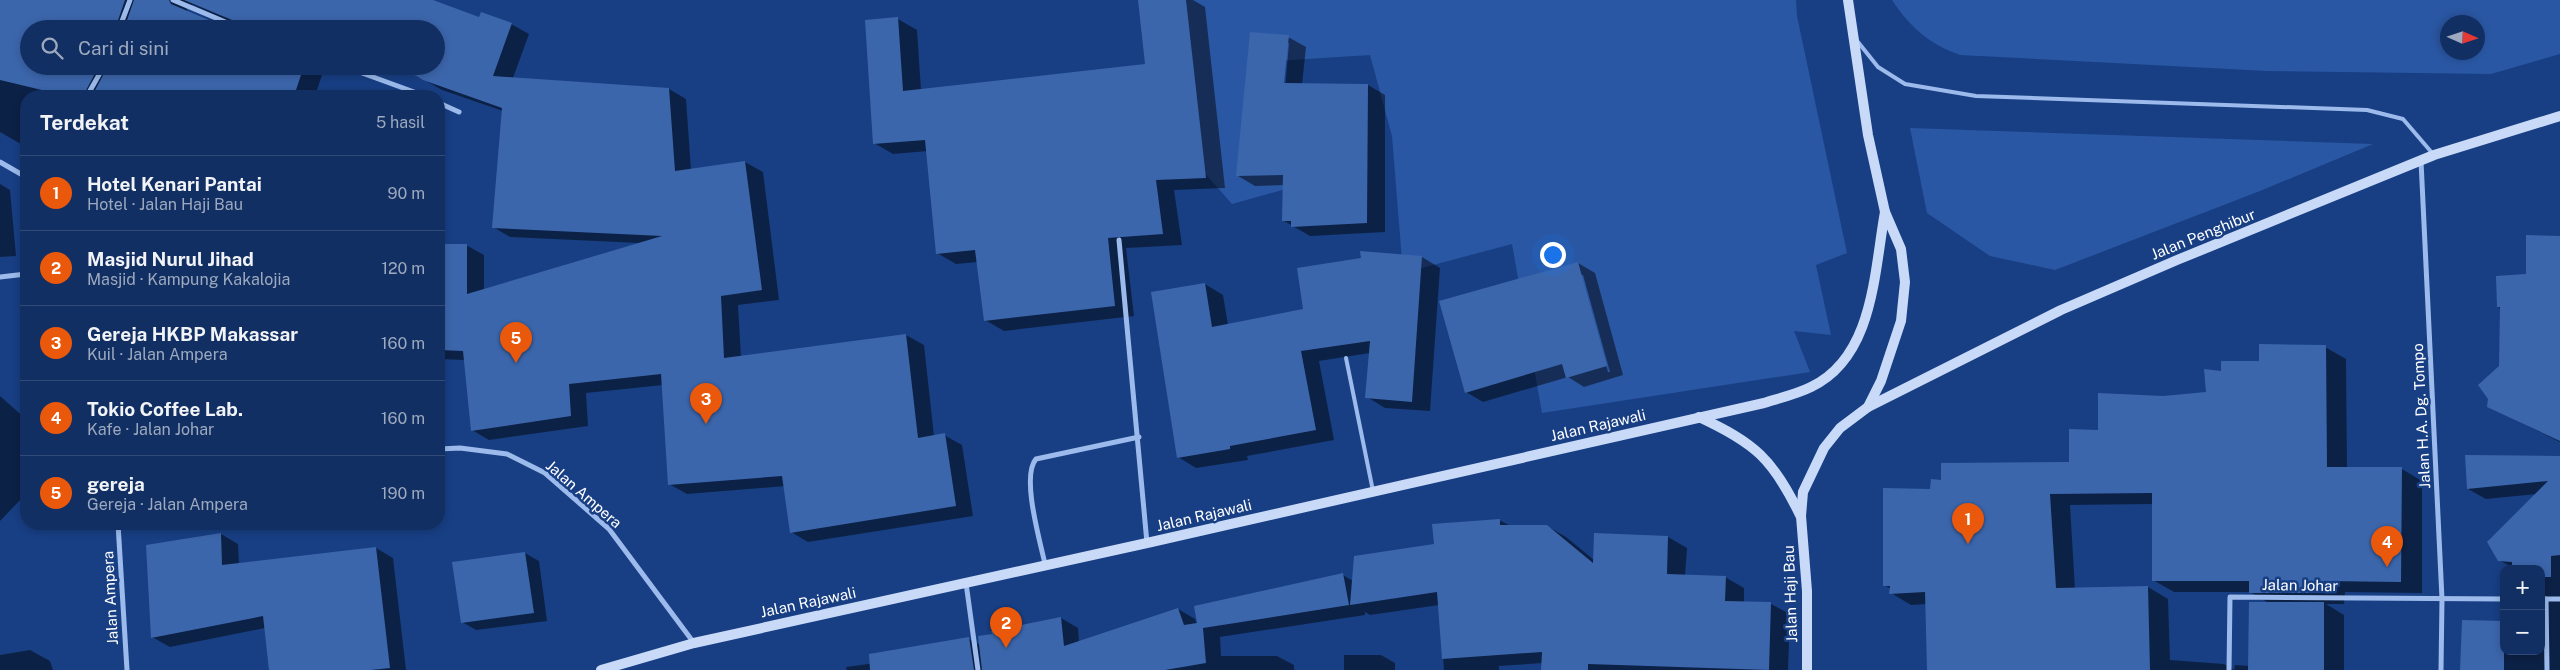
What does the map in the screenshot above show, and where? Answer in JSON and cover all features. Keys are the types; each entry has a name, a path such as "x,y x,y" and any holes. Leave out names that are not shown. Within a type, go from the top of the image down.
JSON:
{"main road":[{"path":"1848,0 1868,135 1885,212 1902,250 1905,282 1901,321 1881,381 1868,407"},
{"name":"Jalan Penghibur","path":"1868,407 2060,310 2434,155 2560,116"},
{"name":"Jalan Rajawali","path":"601,670 621,667 694,643 1147,543 1764,403 1812,387 1844,363 1865,322 1885,212"},
{"name":"Jalan Haji Bau","path":"1807,670 1807,591 1801,516 1803,492 1824,448 1840,428 1868,407"},
{"name":"Jalan Haji Bau","path":"1698,417 1748,443 1770,463 1785,483 1801,516"}],"street":[{"path":"123,20 130,0"},
{"path":"174,0 221,20"},
{"path":"90,90 99,75"},
{"path":"368,75 409,90"},
{"path":"445,106 459,112"},
{"name":"Jalan H.A. Dg. Tompo","path":"2421,161 2442,599 2441,670"},
{"path":"0,162 20,174"},
{"path":"1119,240 1129,370 1138,437 1147,543"},
{"path":"0,277 20,275"},
{"path":"1045,564 1029,484 1031,464 1036,459 1138,437"},
{"name":"Jalan Ampera","path":"445,449 460,448 507,454 544,473 609,529 694,643"},
{"name":"Jalan Ampera","path":"118,530 127,670"},
{"path":"966,583 978,670"},
{"name":"Jalan Johar","path":"2229,670 2230,597 2442,599"},
{"path":"2442,599 2500,599"},
{"path":"2545,599 2560,599"},
{"path":"2544,610 2547,670"}],"lane":[{"path":"1854,37 1878,67 1905,84 1976,96 2367,110 2403,118 2434,155"},
{"path":"1346,358 1373,491"}],"shaded area":[{"path":"1186,0 1796,0 1797,16 1847,253 1816,265 1831,335 1794,331 1810,372 1542,413 1512,244 1403,273 1392,136 1370,55 1275,61 1293,187 1232,204 1189,155"},
{"path":"1892,0 2560,0 2560,54 2491,74 2267,71 1960,55 1939,46 1921,34"},
{"path":"1910,128 2373,144 2260,191 2055,270 1990,256 1927,213"}],"building":[{"path":"0,0 125,0 118,20 20,20 20,75 94,75 86,90 42,90 0,80"},
{"path":"134,0 169,0 171,4 209,20 127,20"},
{"path":"184,0 433,0 479,17 481,12 512,23 493,76 669,88 675,171 745,161 762,290 721,296 724,358 906,334 918,438 945,433 956,506 790,533 782,476 668,485 661,374 569,384 571,416 471,431 463,351 445,350 445,244 467,244 467,294 662,236 492,228 502,108 423,80 415,75 445,75 445,20 232,20"},
{"path":"1138,0 1186,0 1206,178 1156,180 1163,234 1108,238 1115,306 984,321 975,250 936,254 925,140 873,144 865,20 898,17 903,91 1145,64"},
{"path":"1250,32 1289,35 1284,83 1368,84 1367,223 1291,227 1291,221 1282,221 1283,175 1236,176"},
{"path":"103,75 301,75 296,90 95,90"},
{"path":"2526,235 2560,236 2560,441 2487,407 2488,399 2478,385 2499,366 2500,307 2497,307 2496,276 2526,274"},
{"path":"1360,251 1422,256 1412,402 1365,398 1370,341 1301,351 1316,430 1230,446 1230,449 1177,458 1151,292 1205,283 1212,327 1303,309 1297,268 1361,258"},
{"path":"1578,262 1607,366 1566,378 1562,364 1465,393 1439,301"},
{"path":"2259,344 2326,345 2327,467 2402,467 2401,582 2324,581 2324,593 2249,593 2249,581 2152,581 2152,493 2050,494 2056,588 2148,586 2150,670 1927,670 1925,592 1889,594 1890,586 1883,586 1883,488 1930,489 1931,479 1941,480 1941,463 2069,462 2069,429 2098,430 2098,393 2163,396 2206,392 2204,369 2221,371 2221,361 2259,361"},
{"path":"2465,455 2560,456 2560,555 2551,556 2551,577 2545,577 2545,565 2512,565 2512,562 2498,561 2487,542 2548,481 2467,489"},
{"path":"1500,519 1500,525 1547,525 1593,563 1594,533 1668,536 1667,574 1726,576 1725,601 1771,602 1769,670 1588,664 1588,670 1541,670 1542,652 1442,659 1437,592 1350,605 1354,556 1434,544 1432,524"},
{"path":"221,533 222,565 376,547 390,668 371,670 269,670 263,616 151,638 146,545"},
{"path":"525,552 534,613 461,623 452,562"},
{"path":"1343,573 1349,605 1203,628 1206,663 1165,670 982,670 978,636 992,634 991,631 1061,617 1064,646 1178,608 1184,625 1197,623 1194,606"},
{"path":"2249,602 2324,602 2324,670 2248,670"},
{"path":"2462,620 2500,621 2500,655 2504,655 2504,670 2460,670"},
{"path":"969,637 974,670 870,670 869,654"}],"place":[{"name":"gereja","path":"516,363"},
{"name":"Gereja HKBP Makassar","path":"706,424"},
{"name":"Hotel Kenari Pantai","path":"1968,544"},
{"name":"Tokio Coffee Lab.","path":"2387,567"},
{"name":"Masjid Nurul Jihad","path":"1006,648"}]}
